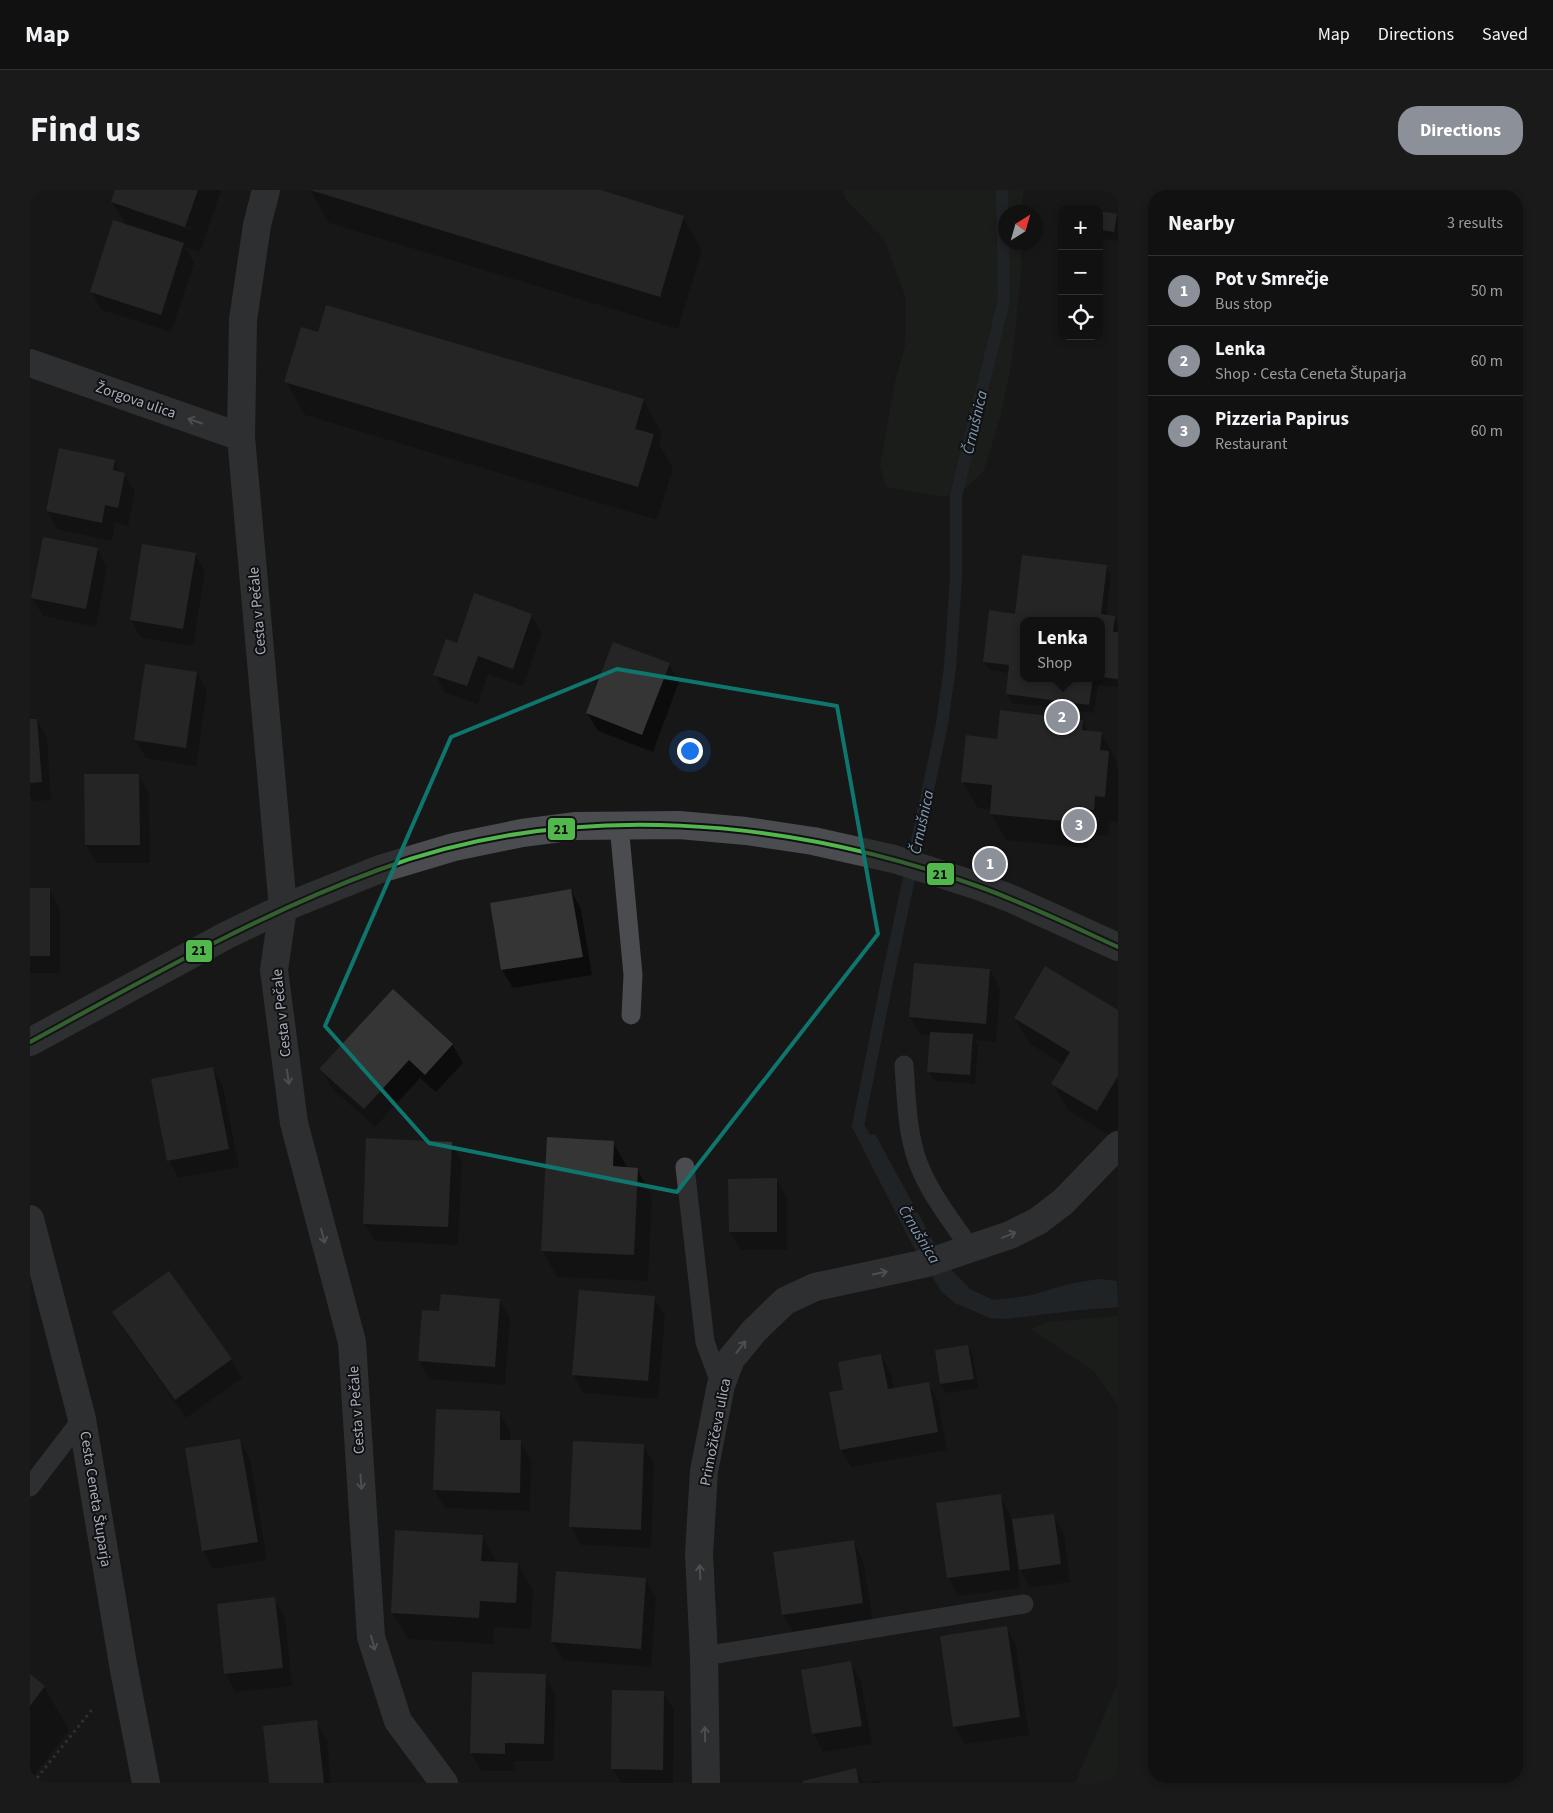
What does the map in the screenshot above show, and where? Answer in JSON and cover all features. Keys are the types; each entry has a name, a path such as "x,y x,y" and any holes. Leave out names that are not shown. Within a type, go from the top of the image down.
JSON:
{"street":[{"name":"Cesta v Pečale","path":"266,190 257,225 243,320 241,437 283,908 274,970 294,1123 352,1342 371,1637 398,1721 444,1783"},
{"name":"Žorgova ulica","path":"30,363 241,437"},
{"path":"30,1042 227,935 283,908 380,868 454,847 522,833 576,826 679,825 746,830 813,841 894,859 1012,898 1118,947"},
{"name":"Primožičeva ulica","path":"706,1783 704,1656 699,1554 704,1471 721,1385 731,1359 754,1331 785,1301 815,1287 948,1256 1010,1235 1038,1221 1063,1202 1118,1145"},
{"name":"Cesta Ceneta Štuparja","path":"30,1219 82,1419 124,1670 146,1783"}],"lane":[{"path":"619,825 633,976 631,1015"},
{"path":"904,1065 910,1134 919,1165 930,1189 948,1256"},
{"path":"685,1167 705,1342 721,1385"},
{"path":"30,1487 82,1419"},
{"path":"704,1656 1024,1604"}],"path":[{"path":"33,1783 124,1670"}],"highlighted area":[{"path":"617,669 837,706 878,934 677,1192 429,1143 325,1026 451,737"}],"shaded area":[{"path":"842,190 1024,190 1022,205 998,205 998,250 1021,250 1021,273 1012,361 1000,418 984,471 964,490 944,497 886,487 880,466 895,382 905,347 906,298 884,239 847,201"},
{"path":"1118,1316 1118,1405 1094,1371 1031,1329 1048,1322"},
{"path":"1118,1683 1118,1783 1075,1783"}],"water":[{"name":"Črnušnica","path":"875,1134 933,1241 953,1272 970,1289 993,1300 1028,1296 1069,1284 1098,1279 1117,1281 1118,1307 1005,1319 990,1318 955,1303 942,1292 914,1248 857,1137"}],"building":[{"path":"115,190 198,190 185,227 111,202"},
{"path":"310,190 601,190 684,216 660,297"},
{"path":"1103,212 1117,214 1114,232 1103,231"},
{"path":"113,220 184,243 161,315 90,292"},
{"path":"326,305 644,399 635,429 654,434 638,487 284,382 301,327 318,332"},
{"path":"59,448 115,460 113,470 125,473 118,508 105,505 102,523 46,511"},
{"path":"43,537 98,548 86,609 31,598"},
{"path":"142,544 196,553 183,629 130,620"},
{"path":"1022,555 1107,565 1101,614 1115,616 1113,632 1118,632 1118,679 1105,677 1105,617 1020,617 1020,682 1092,682 1089,705 1006,694 1009,665 983,662 989,610 1015,614"},
{"path":"474,593 532,614 513,669 478,656 467,686 433,675 446,639 457,643"},
{"path":"613,642 670,663 642,735 586,713"},
{"path":"145,664 197,672 186,748 134,740"},
{"path":"1000,710 1083,720 1082,730 1102,732 1100,750 1109,751 1105,797 1095,796 1094,810 1074,809 1073,822 990,814 992,785 961,782 966,735 997,739"},
{"path":"30,719 37,719 42,782 30,783"},
{"path":"84,774 139,774 140,845 85,845"},
{"path":"30,888 50,888 50,956 30,956"},
{"path":"571,889 583,957 501,970 490,903"},
{"path":"914,963 990,969 986,1024 909,1017"},
{"path":"1045,966 1118,1010 1118,1076 1097,1111 1051,1084 1070,1052 1014,1018"},
{"path":"393,989 453,1044 425,1075 409,1060 364,1109 319,1069"},
{"path":"930,1032 973,1034 970,1075 927,1072"},
{"path":"213,1067 229,1149 167,1161 151,1079"},
{"path":"547,1137 614,1141 613,1166 638,1168 634,1255 541,1251"},
{"path":"366,1138 452,1142 448,1227 363,1224"},
{"path":"777,1178 777,1232 729,1232 728,1179"},
{"path":"169,1271 232,1359 175,1400 112,1312"},
{"path":"579,1290 655,1296 648,1381 572,1375"},
{"path":"441,1294 500,1299 495,1367 418,1361 422,1310 439,1311"},
{"path":"968,1345 974,1379 940,1384 935,1350"},
{"path":"881,1354 888,1389 929,1382 938,1432 840,1450 829,1392 843,1390 838,1362"},
{"path":"436,1409 500,1411 500,1440 521,1440 520,1493 433,1490"},
{"path":"240,1439 258,1542 202,1551 185,1448"},
{"path":"573,1441 644,1444 641,1530 569,1527"},
{"path":"1001,1494 1010,1570 947,1578 936,1503"},
{"path":"1054,1514 1061,1564 1019,1570 1012,1519"},
{"path":"395,1530 483,1535 481,1561 518,1563 516,1603 480,1601 479,1618 391,1613"},
{"path":"854,1540 863,1603 782,1615 773,1552"},
{"path":"556,1571 646,1578 641,1649 551,1642"},
{"path":"275,1597 283,1668 224,1674 217,1604"},
{"path":"1007,1626 1020,1717 953,1727 940,1636"},
{"path":"851,1661 862,1726 812,1734 801,1670"},
{"path":"472,1672 546,1674 544,1744 505,1743 505,1754 470,1753"},
{"path":"30,1674 45,1686 30,1706"},
{"path":"612,1690 664,1691 663,1770 611,1769"},
{"path":"317,1720 324,1783 269,1783 263,1726"},
{"path":"856,1768 859,1783 803,1783 803,1781"}],"waterway":[{"name":"Črnušnica","path":"871,1149 858,1126 942,724 950,667 956,577 956,496 1004,300 1002,190"}],"transit line":[{"name":"21","path":"30,1042 158,972 244,928 288,907 378,870 451,847 527,833 603,826 680,826 756,832 832,845 907,864 980,887 1118,947"}],"place":[{"name":"Lenka","path":"1062,717"},
{"name":"Pizzeria Papirus","path":"1079,825"},
{"name":"Pot v Smrečje","path":"990,864"}]}
